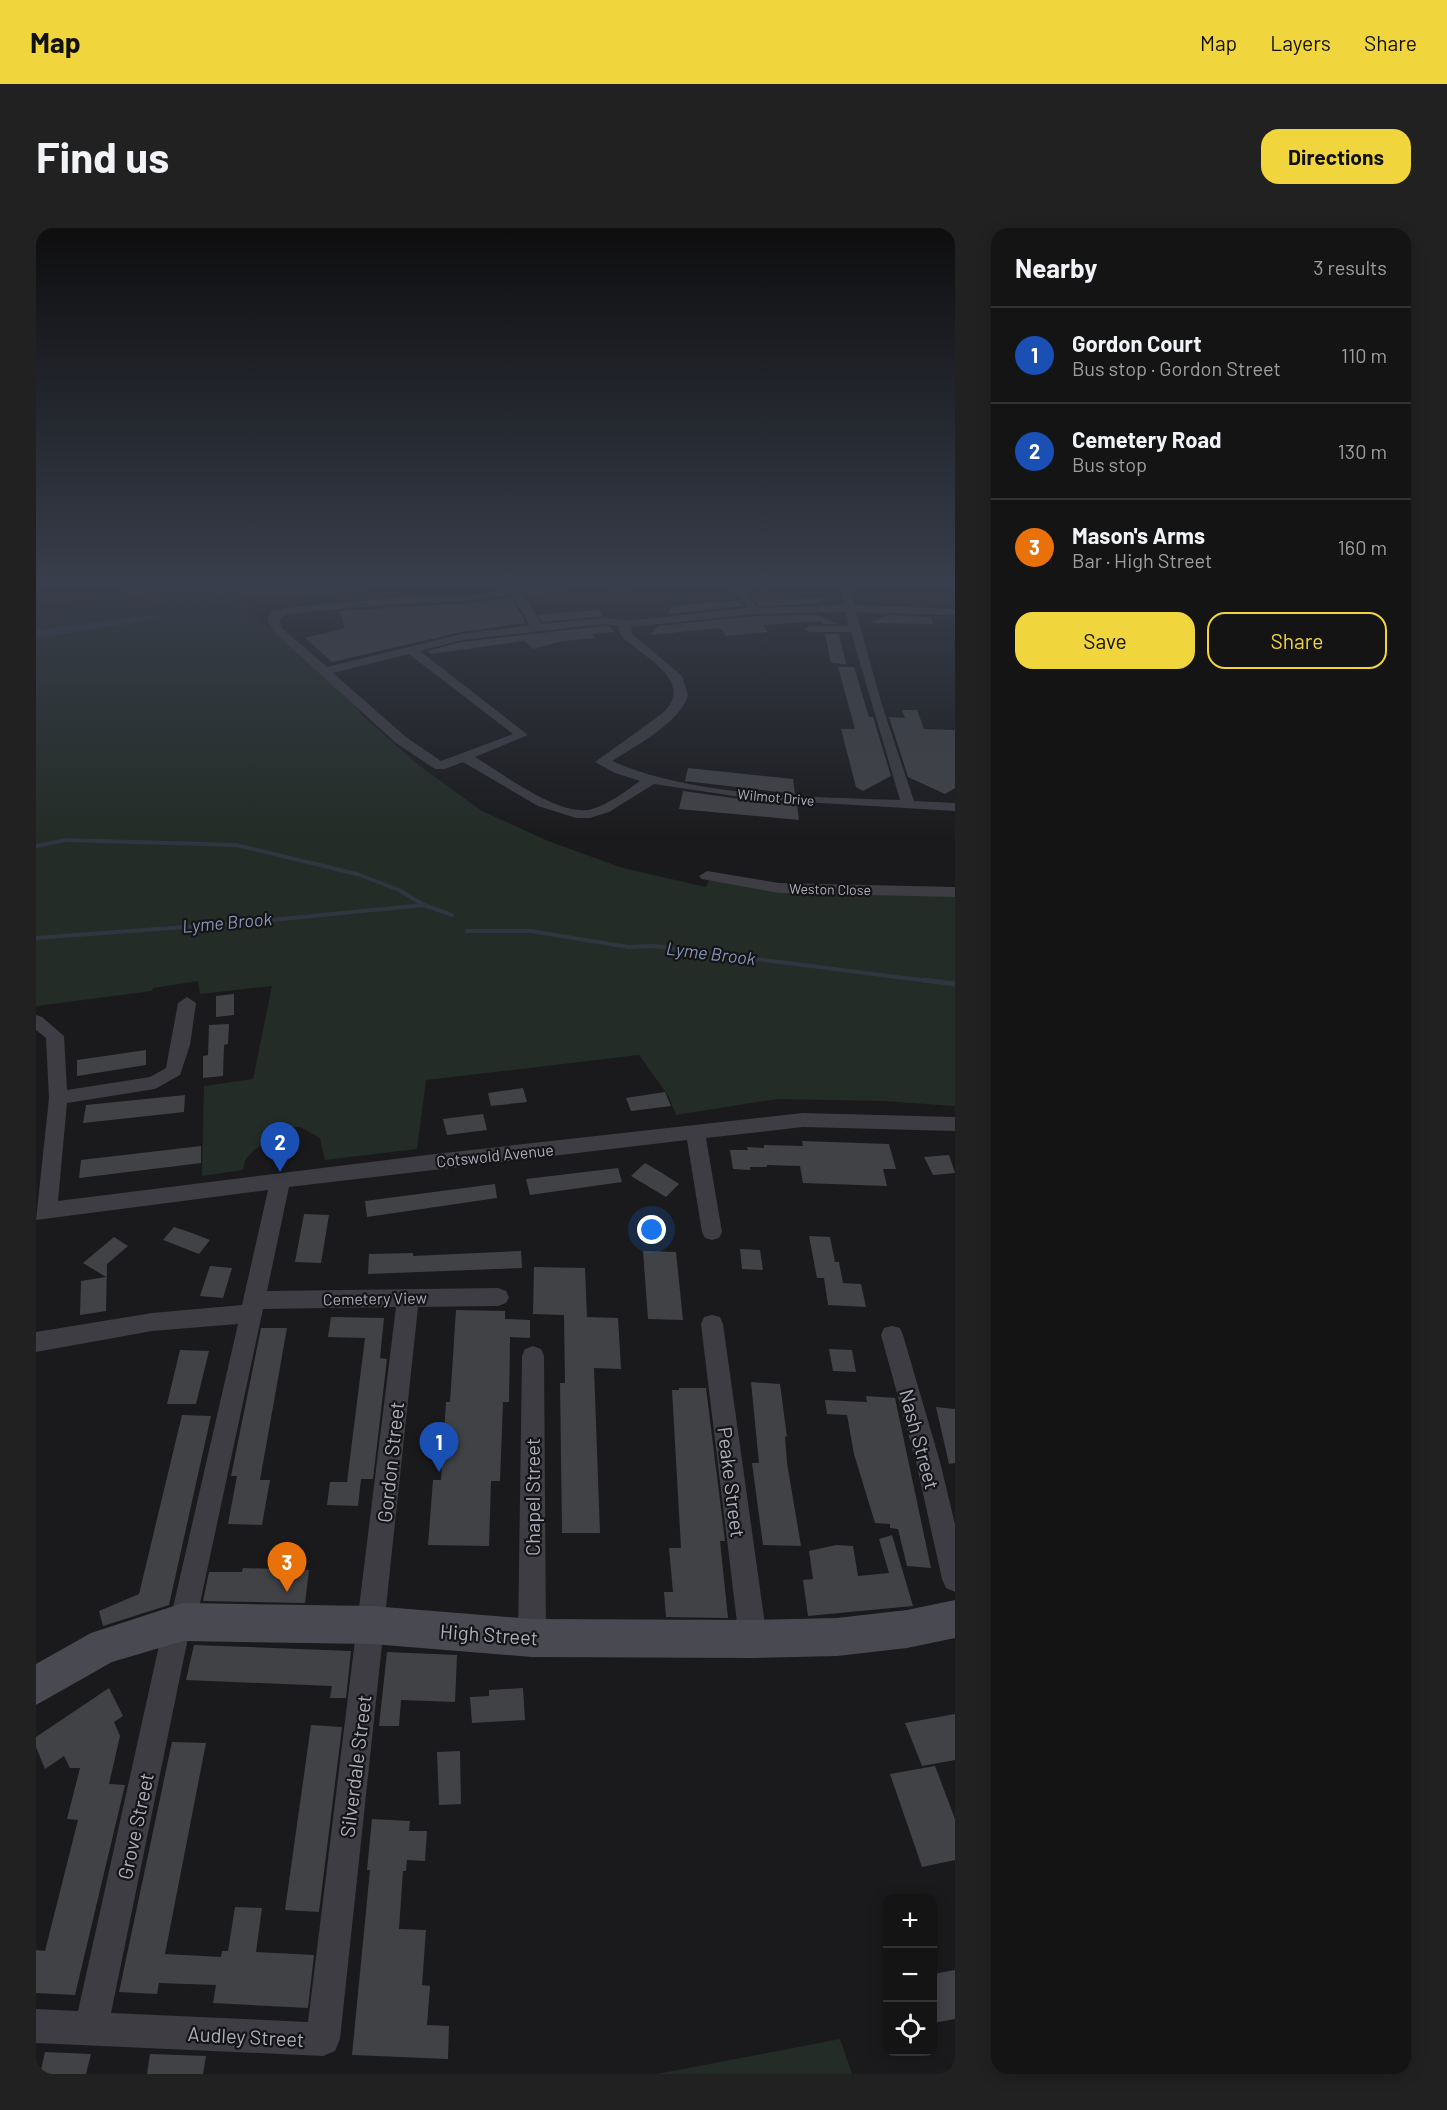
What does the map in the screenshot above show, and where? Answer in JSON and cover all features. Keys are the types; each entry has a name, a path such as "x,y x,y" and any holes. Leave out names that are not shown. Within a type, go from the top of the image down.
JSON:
{"main road":[{"name":"High Street","path":"36,1686 104,1646 181,1622 372,1625 532,1638 753,1639 849,1635 907,1629 955,1619"}],"street":[{"path":"323,668 401,740 441,766 522,735 435,668"},
{"path":"326,671 337,668"},
{"name":"Wilmot Drive","path":"665,668 678,679 682,687 681,700 671,712 602,762 651,780 734,793 955,807"},
{"path":"867,668 908,805"},
{"path":"465,757 528,794 578,815 593,814 651,780"},
{"name":"Weston Close","path":"707,876 779,888 955,892"},
{"path":"58,1098 155,1083 174,1071 181,1045 186,1003"},
{"path":"36,1021 55,1036 58,1098 41,1211"},
{"name":"Cotswold Avenue","path":"41,1211 435,1161 802,1120 955,1124"},
{"path":"696,1132 711,1232"},
{"name":"Grove Street","path":"91,2029 250,1307 280,1182"},
{"name":"Cemetery View","path":"36,1342 250,1307 408,1298 498,1297"},
{"name":"Gordon Street","path":"372,1625 408,1298"},
{"name":"Peake Street","path":"712,1324 753,1639"},
{"name":"Nash Street","path":"892,1335 928,1462 955,1579"},
{"name":"Chapel Street","path":"532,1638 533,1356"},
{"name":"Silverdale Street","path":"337,1907 372,1625"},
{"name":"Audley Street","path":"36,2026 323,2039 337,1907"}],"shaded area":[{"path":"36,668 316,668 337,686 363,716 421,767 482,811 548,841 623,868 706,887 709,880 770,890 955,896 955,1106 882,1101 777,1099 676,1115 669,1097 639,1055 426,1080 417,1149 325,1160 320,1138 300,1127 291,1127 254,1150 245,1160 243,1170 202,1176 204,1086 253,1079 272,986 200,994 198,981 153,988 152,991 36,1006"},
{"path":"840,2039 852,2074 657,2074"}],"building":[{"path":"838,668 854,668 869,717 873,717 891,776 863,791 856,787 841,729 855,729"},
{"path":"902,710 917,710 924,729 955,730 955,788 945,794 908,777 889,717 905,718"},
{"path":"688,768 793,779 795,794 685,781"},
{"path":"683,791 754,801 797,804 799,820 679,809"},
{"path":"234,994 234,1015 216,1017 216,996"},
{"path":"229,1024 228,1044 224,1045 223,1076 203,1078 203,1056 208,1055 209,1025"},
{"path":"146,1050 146,1065 77,1076 77,1060"},
{"path":"523,1088 527,1102 491,1106 488,1093"},
{"path":"665,1092 671,1106 631,1111 626,1098"},
{"path":"185,1095 184,1112 83,1123 86,1105"},
{"path":"483,1114 487,1130 447,1135 443,1119"},
{"path":"802,1141 889,1144 896,1169 883,1169 887,1186 803,1183 800,1166 767,1165 767,1167 750,1167 750,1170 733,1169 730,1150 748,1150 747,1147 764,1148 764,1145 803,1146"},
{"path":"201,1146 201,1163 79,1178 81,1160"},
{"path":"949,1155 955,1173 933,1175 924,1157"},
{"path":"645,1163 679,1184 666,1197 631,1176"},
{"path":"618,1168 622,1182 530,1195 526,1179"},
{"path":"495,1184 497,1198 367,1217 365,1201"},
{"path":"304,1214 329,1215 321,1263 295,1262"},
{"path":"174,1227 210,1240 199,1254 163,1240"},
{"path":"809,1236 830,1237 835,1262 839,1262 843,1283 861,1284 866,1307 828,1305 824,1278 817,1278"},
{"path":"114,1237 128,1246 107,1264 106,1311 80,1315 81,1281 106,1277 83,1263"},
{"path":"740,1249 760,1250 763,1270 742,1269"},
{"path":"521,1251 522,1268 368,1274 369,1254 413,1253 413,1256"},
{"path":"643,1251 676,1252 683,1320 648,1319"},
{"path":"210,1266 232,1268 223,1298 200,1296"},
{"path":"534,1267 585,1268 587,1317 618,1318 621,1369 594,1368 600,1533 562,1533 560,1383 565,1383 564,1315 533,1314"},
{"path":"456,1310 505,1311 505,1319 530,1320 530,1338 510,1337 509,1402 503,1402 500,1481 491,1481 489,1546 428,1545 433,1480 441,1480 446,1402 450,1402"},
{"path":"331,1317 384,1318 380,1358 387,1359 373,1479 361,1479 358,1506 327,1505 330,1482 347,1482 365,1338 328,1337"},
{"path":"261,1328 287,1328 260,1480 270,1480 262,1525 228,1524 237,1476 231,1476"},
{"path":"829,1349 852,1350 856,1372 833,1371"},
{"path":"180,1350 209,1351 196,1404 167,1404"},
{"path":"751,1382 780,1384 787,1437 785,1436 787,1463 801,1546 763,1545 752,1463 759,1463"},
{"path":"679,1388 706,1388 725,1541 720,1541 728,1618 666,1617 664,1592 673,1592 669,1548 681,1548 672,1390 679,1390"},
{"path":"866,1396 895,1398 931,1568 907,1566 898,1529 890,1528 890,1524 875,1523 854,1454 847,1415 827,1414 825,1400 867,1402"},
{"path":"936,1407 955,1409 955,1463 949,1464"},
{"path":"182,1415 211,1416 169,1605 103,1626 99,1611 139,1594"},
{"path":"892,1535 913,1606 808,1616 803,1580 813,1579 809,1551 836,1545 853,1546 858,1576 889,1573 879,1539"},
{"path":"243,1568 309,1570 305,1603 203,1601 209,1572 242,1572"},
{"path":"194,1645 351,1651 346,1698 330,1698 332,1686 186,1680"},
{"path":"387,1652 457,1655 455,1702 401,1700 399,1726 379,1726"},
{"path":"109,1688 123,1716 114,1722 120,1736 109,1784 125,1785 75,1995 36,1993 36,1950 45,1951 78,1820 67,1819 80,1768 70,1768 64,1756 45,1769 36,1747 36,1737"},
{"path":"523,1688 525,1720 472,1723 470,1697 489,1696 489,1690"},
{"path":"955,1714 955,1760 922,1766 905,1723"},
{"path":"311,1725 342,1727 319,1912 285,1910"},
{"path":"172,1742 206,1743 165,1954 221,1957 222,1951 228,1951 235,1907 262,1908 256,1952 314,1955 308,2008 213,2003 216,1985 159,1983 157,1994 119,1992"},
{"path":"460,1751 461,1804 439,1805 437,1752"},
{"path":"935,1766 955,1819 955,1860 922,1867 890,1774"},
{"path":"372,1819 410,1821 409,1831 427,1831 425,1861 407,1860 406,1871 403,1871 399,1929 426,1930 422,1985 430,1986 427,2025 449,2026 448,2059 352,2055 370,1870 367,1870"},
{"path":"955,1970 955,2019 937,2022 937,1973"},
{"path":"45,2052 91,2054 86,2074 40,2074"},
{"path":"150,2054 206,2056 203,2074 147,2074"}],"waterway":[{"path":"36,846 66,840 236,845 357,874 399,890 424,905"},
{"name":"Lyme Brook","path":"36,938 252,922 424,905"},
{"name":"Lyme Brook","path":"424,905 452,915"},
{"name":"Lyme Brook","path":"467,931 531,931 628,947 654,946 936,982"},
{"name":"Lyme Brook","path":"924,980 955,984"}],"place":[{"name":"Cemetery Road","path":"280,1172"},
{"name":"Gordon Court","path":"439,1472"},
{"name":"Mason's Arms","path":"287,1592"}]}
